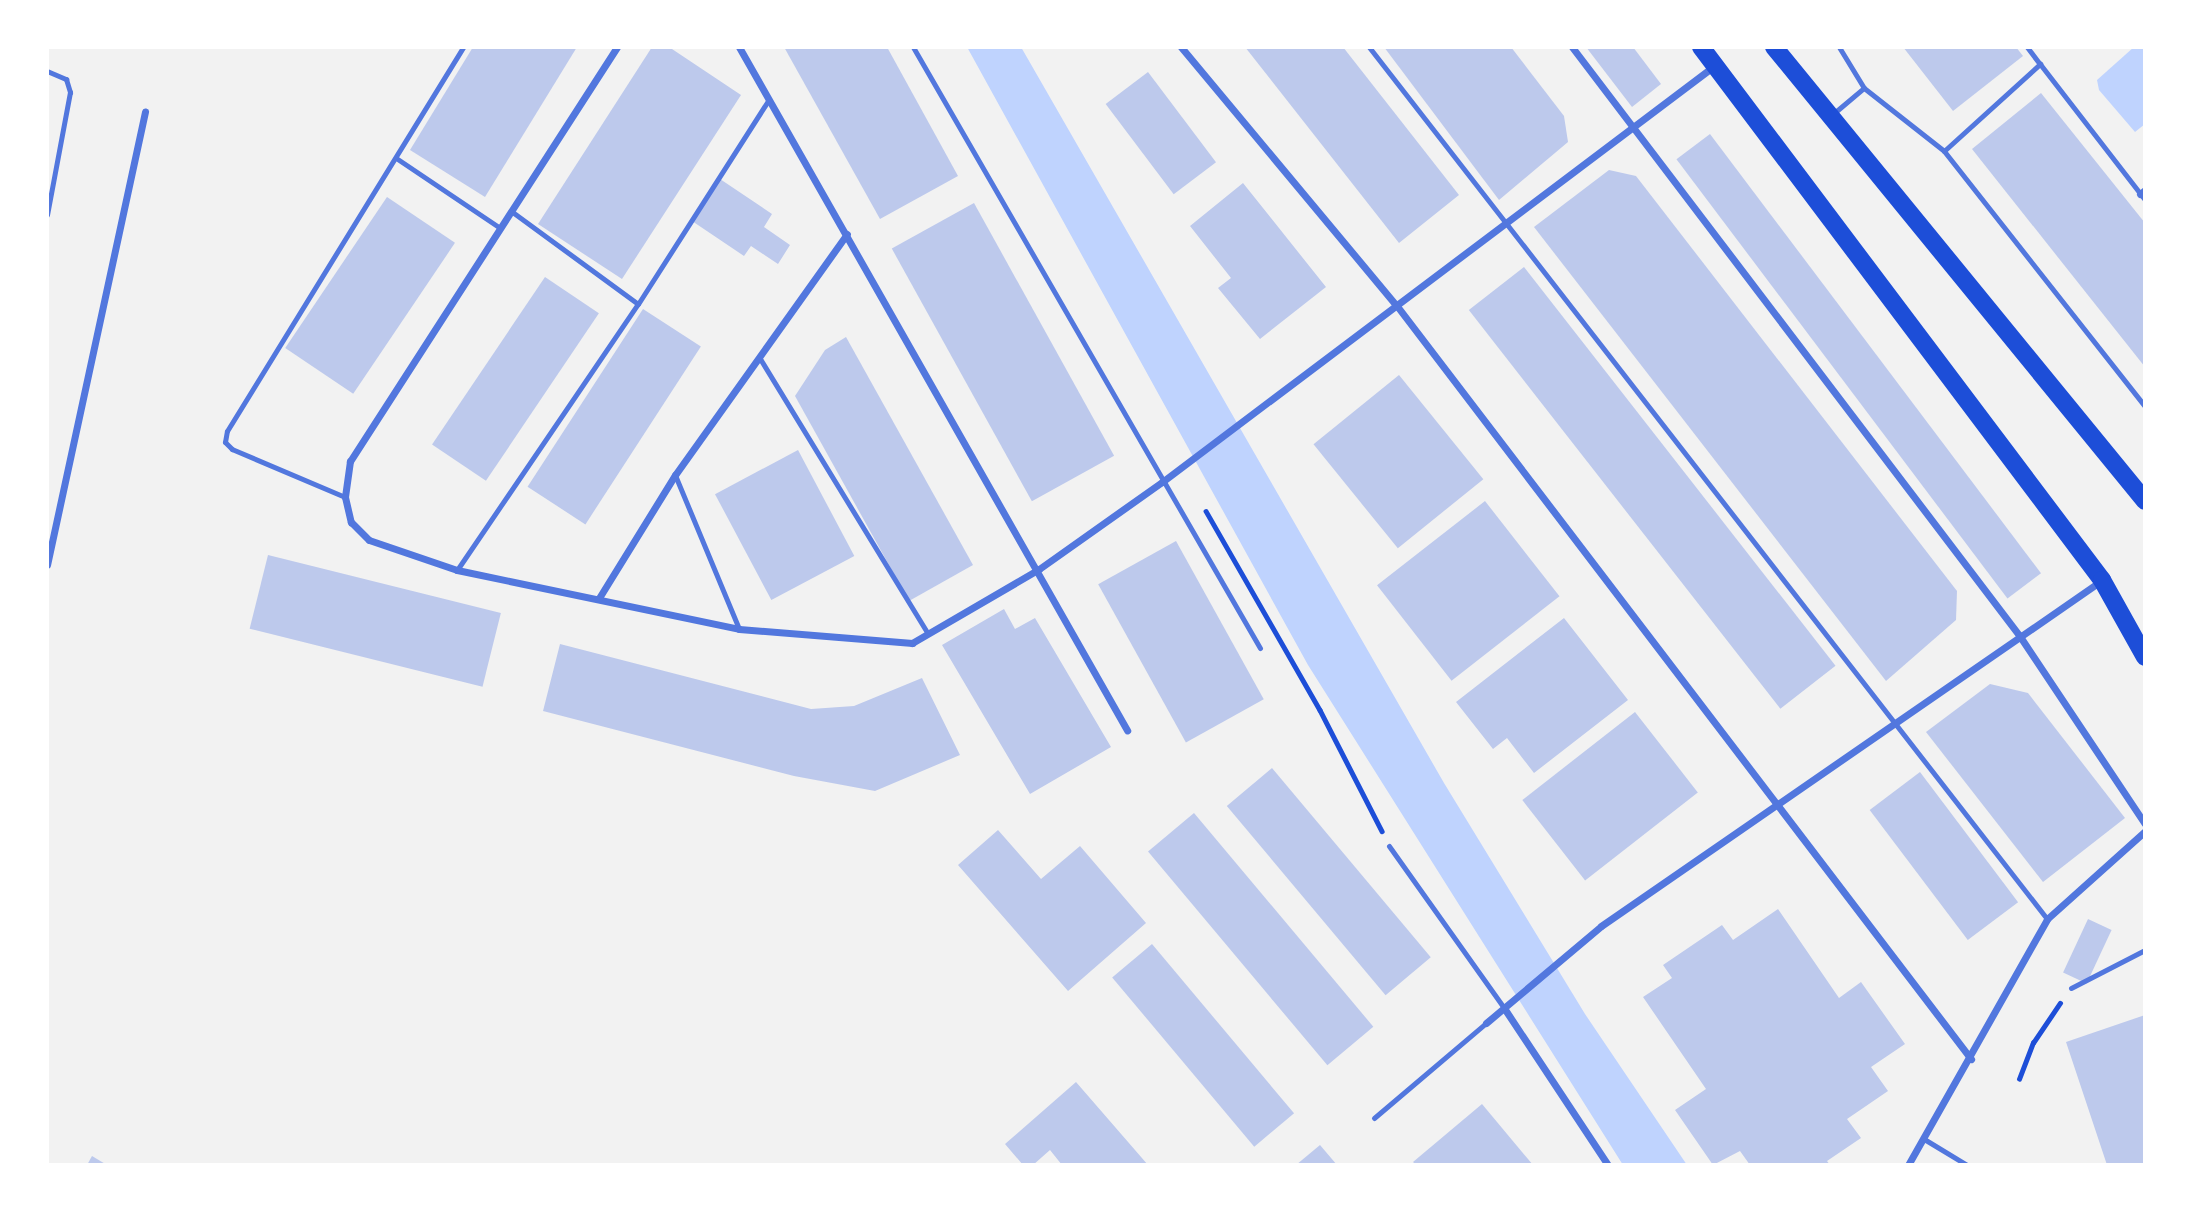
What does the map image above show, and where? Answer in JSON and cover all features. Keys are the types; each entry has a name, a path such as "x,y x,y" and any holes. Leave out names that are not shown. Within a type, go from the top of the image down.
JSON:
{"main road":[{"path":"1701,47 2102,580 2145,643"},
{"path":"1774,47 2145,500"},
{"path":"2102,580 2145,657"}],"street":[{"path":"617,47 350,461 345,497 351,522 369,540 457,570 739,629 912,643 1039,569 1162,482 1715,65"},
{"path":"739,47 1039,569 1127,730"},
{"path":"1181,47 1397,306 1971,1059"},
{"path":"1572,47 2019,635 2145,824"},
{"path":"47,565 145,111"},
{"path":"599,598 675,475 847,234"},
{"path":"1486,1023 1601,926 1891,723 2102,580"},
{"path":"1908,1165 1971,1059 2047,919 2145,831"},
{"path":"1504,1008 1608,1165"}],"lane":[{"path":"345,497 225,442 227,431 463,47"},
{"path":"913,47 1260,648"},
{"path":"1369,47 1891,723 2047,919"},
{"path":"1839,47 1864,88 1944,150 2145,406"},
{"path":"2027,47 2143,195"},
{"path":"1944,150 2040,64"},
{"path":"47,71 66,79 70,92 47,215"},
{"path":"1829,117 1864,88"},
{"path":"457,570 638,304 769,99"},
{"path":"396,158 500,228"},
{"path":"511,211 638,304"},
{"path":"759,357 928,634"},
{"path":"675,475 739,629"},
{"path":"1390,846 1504,1008"},
{"path":"2071,988 2145,950"},
{"path":"1374,1118 1486,1023"},
{"path":"1924,1139 1967,1165"}],"path":[{"path":"1174,473 1218,525 1390,846"},
{"path":"2019,1079 2033,1043 2071,988"}],"water":[{"path":"967,47 1021,47 1444,783 1585,1014 1687,1165 1623,1165 1308,665"},
{"path":"2134,47 2145,47 2145,124 2135,132 2099,90 2097,80"}],"building":[{"path":"473,47 577,47 485,197 410,150"},
{"path":"652,47 669,47 741,95 622,279 538,224"},
{"path":"784,47 887,47 958,176 880,219"},
{"path":"1245,47 1343,47 1459,195 1399,243"},
{"path":"1384,47 1511,47 1564,116 1568,142 1499,200"},
{"path":"1586,47 1633,47 1661,84 1632,107"},
{"path":"1903,47 2016,47 2023,56 1953,111"},
{"path":"1148,72 1216,162 1174,194 1106,104"},
{"path":"2041,93 2145,223 2145,367 1972,149"},
{"path":"1710,134 2041,573 2007,599 1676,159"},
{"path":"1609,170 1636,176 1957,591 1956,620 1886,681 1534,227"},
{"path":"720,179 772,214 764,227 790,245 778,264 751,246 744,256 692,221"},
{"path":"1243,183 1326,287 1260,339 1218,288 1231,278 1190,226"},
{"path":"387,197 455,243 353,394 285,348"},
{"path":"974,203 1114,456 1032,501 892,249"},
{"path":"1524,267 1836,666 1780,709 1469,310"},
{"path":"545,277 599,313 486,481 432,444"},
{"path":"643,309 701,347 585,524 528,487"},
{"path":"846,337 973,565 909,601 795,396 825,350"},
{"path":"1399,375 1483,479 1398,548 1314,444"},
{"path":"798,450 854,556 771,600 715,494"},
{"path":"1485,501 1559,596 1452,681 1377,585"},
{"path":"1176,541 1264,699 1186,742 1098,584"},
{"path":"268,555 501,613 482,687 250,629"},
{"path":"1004,609 1015,629 1035,618 1111,747 1030,794 942,645"},
{"path":"1564,618 1628,700 1534,773 1507,738 1493,749 1456,702"},
{"path":"560,644 811,709 854,706 922,678 960,755 875,791 794,776 543,711"},
{"path":"1990,684 2028,693 2125,818 2043,882 1926,732"},
{"path":"1635,712 1698,792 1585,880 1522,800"},
{"path":"1272,768 1431,957 1386,995 1227,806"},
{"path":"1920,772 2018,902 1968,940 1870,810"},
{"path":"1194,813 1373,1027 1327,1065 1148,852"},
{"path":"998,830 1041,879 1080,846 1146,923 1068,991 958,865"},
{"path":"1778,909 1839,998 1861,982 1905,1044 1871,1067 1888,1091 1847,1119 1861,1138 1827,1161 1830,1165 1750,1165 1740,1151 1713,1165 1675,1110 1706,1089 1643,997 1672,978 1663,965 1722,925 1733,940"},
{"path":"2088,919 2112,930 2087,983 2063,972"},
{"path":"1152,944 1294,1113 1254,1147 1112,977"},
{"path":"2145,1015 2145,1165 2107,1165 2066,1042"},
{"path":"1076,1082 1148,1165 1062,1165 1050,1150 1033,1165 1023,1165 1005,1144"},
{"path":"1482,1104 1533,1165 1416,1165 1413,1162"},
{"path":"1320,1145 1337,1165 1296,1165"},
{"path":"92,1156 107,1165 87,1165"}]}
